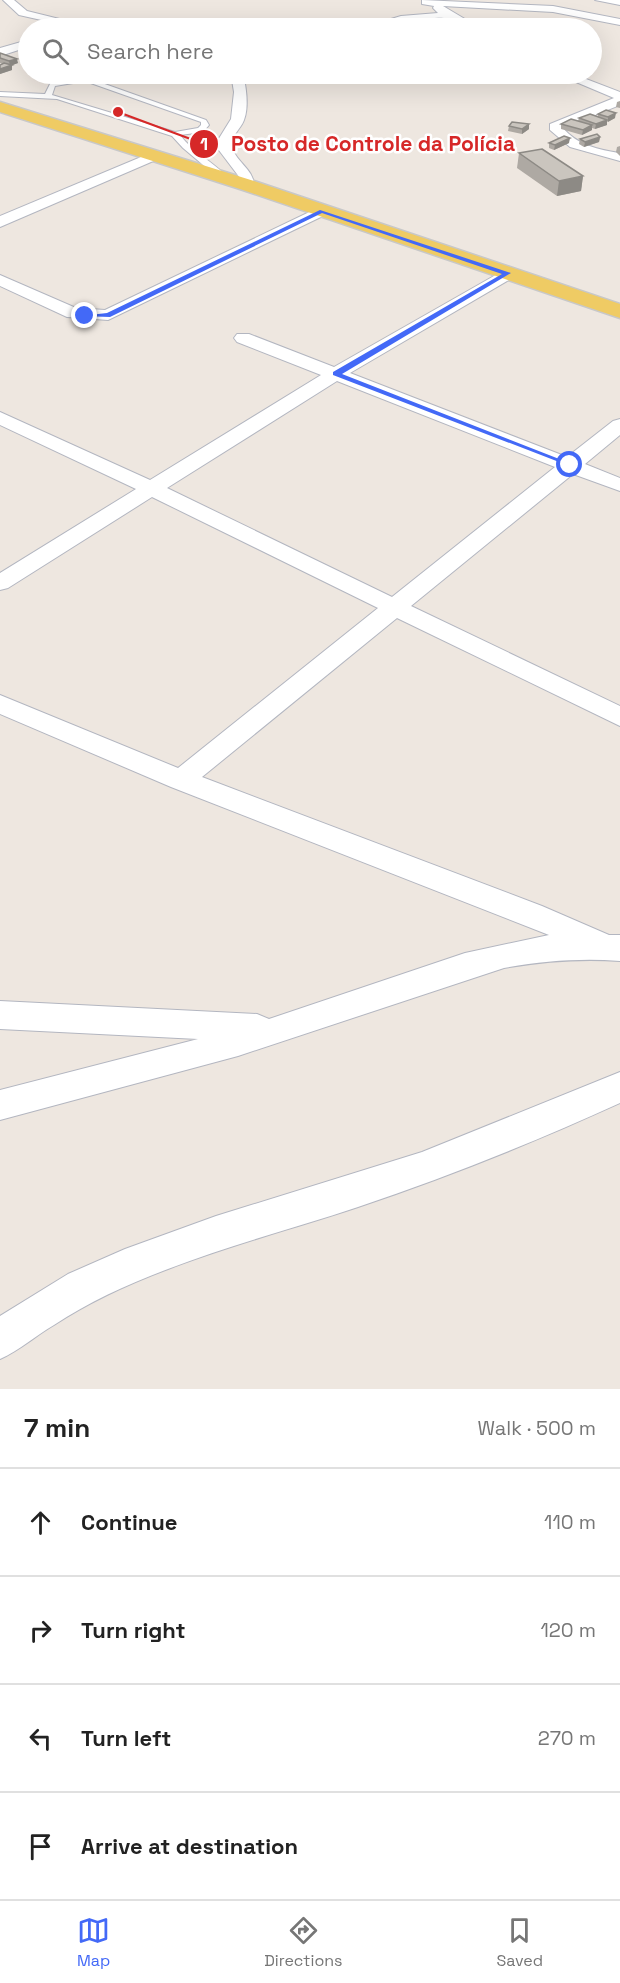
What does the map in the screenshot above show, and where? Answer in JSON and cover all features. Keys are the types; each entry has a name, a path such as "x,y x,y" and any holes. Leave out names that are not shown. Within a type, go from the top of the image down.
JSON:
{"main road":[{"path":"1,105 620,310"}],"street":[{"path":"8,0 23,12 48,18"},
{"path":"553,9 573,0"},
{"path":"600,0 620,2"},
{"path":"424,1 553,9 599,18"},
{"path":"424,1 458,18"},
{"path":"414,18 453,15"},
{"path":"602,19 620,22"},
{"path":"0,52 18,46"},
{"path":"239,84 238,119 225,140 225,149 248,178 247,185"},
{"path":"587,84 620,98"},
{"path":"620,98 555,127 573,143 620,157"},
{"path":"0,222 153,156"},
{"path":"0,280 72,313 108,315 322,211"},
{"path":"0,583 336,374 508,273"},
{"path":"243,338 620,485"},
{"path":"0,418 150,488 620,717"},
{"path":"182,780 620,425"},
{"path":"0,704 182,780 611,947"},
{"path":"0,1105 278,1029 470,965 538,949 611,947"},
{"path":"0,1015 278,1029"},
{"path":"0,1339 26,1319 110,1272 182,1246 357,1190 526,1130 620,1087"}],"lane":[{"path":"48,96 52,85 58,84"},
{"path":"1,105 48,96 76,101 175,134 200,130 205,125 204,121 99,84"},
{"path":"175,134 182,143 213,165 224,178"}],"building":[{"path":"0,53 17,59 9,61 0,58"},
{"path":"4,63 12,65 0,69 0,65"},
{"path":"606,110 616,113 608,117 598,114"},
{"path":"590,114 607,120 596,124 579,118"},
{"path":"571,119 592,125 583,130 561,124"},
{"path":"512,122 529,124 522,129 509,126"},
{"path":"597,134 600,137 585,142 580,139"},
{"path":"564,136 570,138 555,145 549,143"},
{"path":"542,149 583,176 559,181 519,153"}],"place":[{"name":"Posto de Controle da Polícia","path":"118,112"}],"route":[{"path":"85,316 108,315 322,211 508,273 336,374 570,465"}]}
